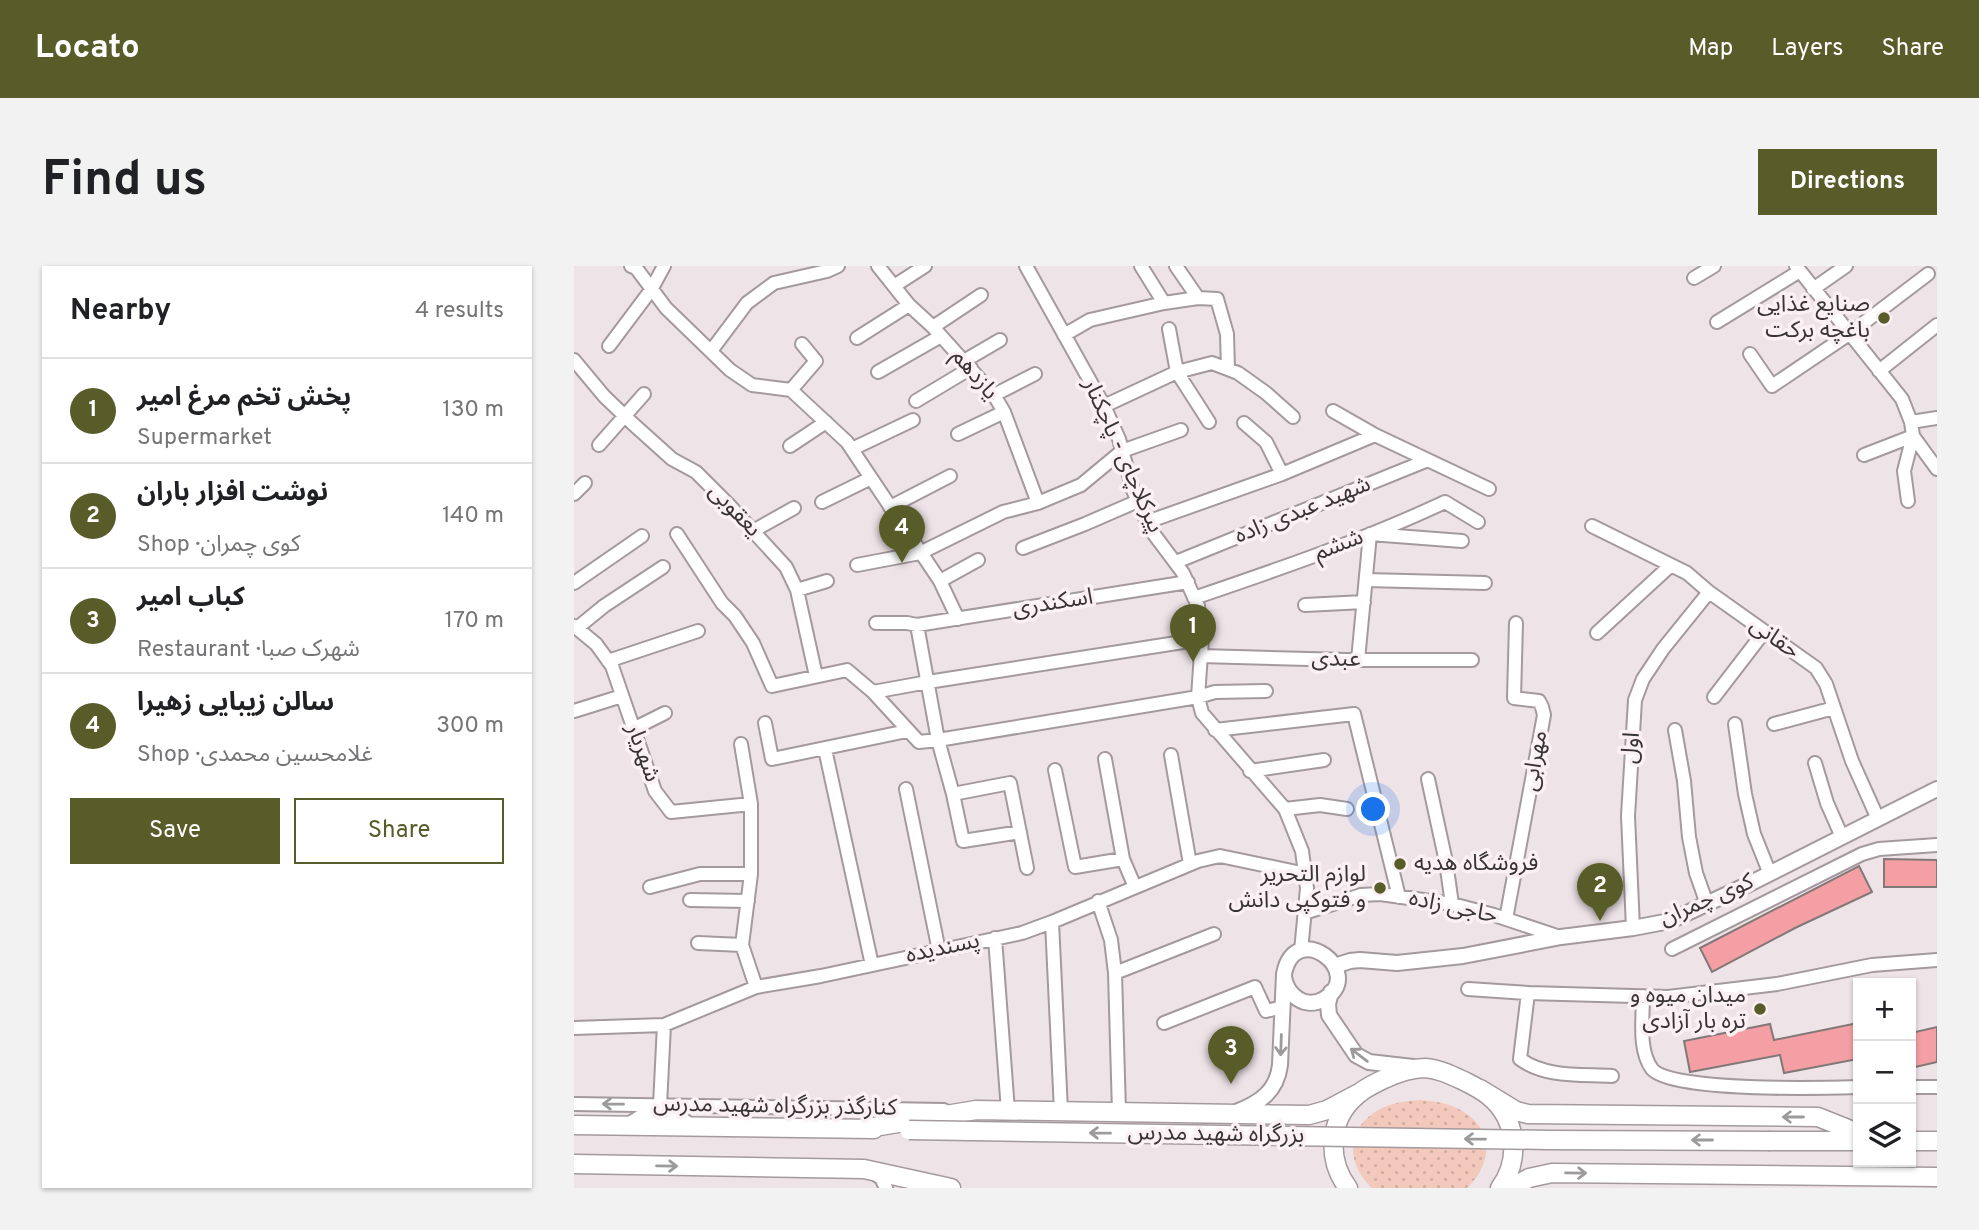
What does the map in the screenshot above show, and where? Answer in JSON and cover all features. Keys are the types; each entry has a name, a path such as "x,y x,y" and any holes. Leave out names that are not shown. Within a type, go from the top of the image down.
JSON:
{"highway":[{"name":"بزرگراه شهید مدرس","path":"862,1129 976,1110 1311,1115 1401,1072 1424,1068"},
{"path":"1424,1068 1443,1072 1516,1111 1528,1114 1818,1117 1853,1131"},
{"path":"1479,1089 1500,1107 1513,1135 1512,1162 1500,1188"},
{"path":"1348,1188 1336,1165 1334,1136 1342,1113 1350,1101 1361,1092"},
{"name":"بزرگراه شهید مدرس","path":"574,1125 1549,1140 1853,1141"},
{"path":"1916,1141 1937,1141"},
{"path":"574,1164 869,1170 951,1188"},
{"path":"1511,1188 1528,1178 1552,1172 1816,1182 1937,1177"}],"main road":[{"name":"کوی چمران","path":"1335,966 1360,960 1397,963 1463,956 1561,937 1671,921 1937,789"},
{"path":"1232,1114 1262,1099 1275,1084 1280,1065 1284,977 1288,961 1301,951 1321,951 1335,966 1337,979 1327,1008 1330,1017 1359,1058 1378,1064 1424,1068"},
{"path":"1284,977 1290,992 1304,1002 1320,1001 1331,992"},
{"path":"627,1125 660,1105 691,1126"}],"street":[{"path":"631,266 636,268 666,308 730,370 752,385 791,390 848,442 940,582 958,619"},
{"path":"609,346 652,290 664,266"},
{"path":"711,351 747,303 774,283 838,266"},
{"name":"یازدهم","path":"878,266 909,305 994,395 1004,412 1038,503"},
{"path":"894,286 925,266"},
{"name":"پیرکلاچای - پاچکنار","path":"1026,266 1104,406 1119,439 1138,501 1150,529 1177,562 1198,606 1202,639 1198,697"},
{"path":"1141,266 1164,303"},
{"path":"1177,266 1198,298"},
{"path":"1694,278 1714,266"},
{"path":"1813,289 1846,266"},
{"path":"1717,322 1798,269 1902,399 1913,436 1904,471 1908,501"},
{"path":"1750,354 1772,386 1849,334 1928,274"},
{"path":"878,372 937,332 981,295"},
{"path":"1064,335 1090,320 1164,303 1198,298 1217,299 1227,334 1228,369"},
{"path":"857,338 909,305"},
{"path":"1879,371 1937,325"},
{"path":"1168,329 1177,372 1209,422"},
{"path":"916,401 1000,340"},
{"path":"791,390 816,360 802,344"},
{"name":"یعقوبی","path":"574,360 593,384 626,417 672,459 696,472 786,567 797,590 816,676"},
{"path":"1104,406 1177,372 1212,363 1238,373 1293,417"},
{"path":"994,395 1035,374"},
{"path":"599,445 644,394"},
{"path":"1333,411 1375,435 1489,489"},
{"path":"958,434 1004,412"},
{"path":"1911,422 1937,418"},
{"path":"852,449 913,420"},
{"path":"790,446 826,422"},
{"path":"1244,422 1266,442 1282,474"},
{"path":"857,565 920,553 1003,512 1038,503 1081,485 1122,451 1181,430"},
{"path":"1147,522 1282,474 1375,435"},
{"path":"1864,455 1913,436"},
{"path":"1913,436 1937,469"},
{"name":"شهید عبدی زاده","path":"1177,562 1429,460"},
{"path":"890,508 950,476"},
{"path":"822,502 871,478"},
{"path":"574,494 585,483"},
{"path":"1023,548 1138,501"},
{"name":"ششم","path":"1194,598 1299,562 1445,502 1478,522"},
{"path":"753,531 794,508"},
{"name":"حقانی","path":"1592,526 1687,573 1709,592 1816,668 1826,684 1852,761 1878,819"},
{"path":"677,534 722,603 735,616 753,643 772,686 848,670 873,692 919,742 1215,692 1266,691"},
{"path":"1358,660 1370,534 1462,541"},
{"path":"574,583 642,536"},
{"path":"940,582 978,559"},
{"path":"1597,633 1671,565"},
{"path":"575,627 663,567"},
{"path":"1366,580 1485,583"},
{"path":"797,590 827,581"},
{"name":"اسکندری","path":"876,623 918,625 1188,582"},
{"name":"اول","path":"1633,928 1628,816 1635,700 1643,679 1663,649 1709,592"},
{"path":"1305,605 1364,602"},
{"name":"مهرابی","path":"1506,919 1544,715 1539,701 1514,698 1516,623"},
{"path":"918,625 938,740 963,841 1020,832"},
{"name":"شهریار","path":"575,627 596,644 612,666 655,791 671,812 751,804"},
{"path":"608,661 698,631"},
{"path":"1714,697 1764,632"},
{"path":"873,692 1202,639"},
{"name":"عبدی","path":"1201,656 1472,660"},
{"path":"574,711 622,696"},
{"path":"1198,697 1202,713 1215,730 1285,809 1302,851 1306,874 1301,951"},
{"path":"1774,724 1834,708"},
{"path":"633,729 665,713"},
{"path":"1215,730 1354,714 1399,897"},
{"path":"765,723 772,759 907,731"},
{"path":"1735,724 1754,834 1770,874"},
{"path":"1675,730 1684,781 1689,837 1696,873 1707,904"},
{"path":"741,744 751,804 751,874 743,944 756,987"},
{"path":"825,748 872,965"},
{"path":"1171,755 1190,864"},
{"path":"1105,759 1123,859 1135,887"},
{"path":"1250,771 1324,760"},
{"path":"1815,763 1827,803 1842,837"},
{"path":"1055,771 1075,867 1123,859"},
{"path":"1428,779 1452,904"},
{"path":"953,794 1010,783 1027,868"},
{"path":"906,789 939,951"},
{"path":"1285,809 1320,805 1348,809"},
{"path":"1672,949 1862,854 1879,849 1937,845"},
{"name":"پسندیده","path":"574,1028 664,1025 756,987 1022,933 1190,864 1220,856 1306,874"},
{"path":"650,887 700,874 751,874"},
{"name":"حاجی زاده","path":"1304,913 1362,895 1380,894 1452,904 1561,937"},
{"path":"690,900 748,901"},
{"path":"1098,901 1111,940 1115,973 1119,1112"},
{"path":"1052,922 1060,1111"},
{"path":"1115,973 1214,934"},
{"path":"995,938 1008,1111"},
{"path":"698,943 743,944"},
{"path":"1468,989 1668,997 1777,984 1872,965 1937,960"},
{"path":"1164,1023 1255,987 1266,1011 1283,1007"},
{"path":"1528,993 1520,1059 1532,1068 1558,1073 1612,1076"},
{"path":"1643,996 1644,1052 1653,1071 1670,1079 1720,1086 1853,1087"},
{"path":"660,1105 664,1025"},
{"path":"1916,1087 1937,1087"},
{"name":"کنارگذر بزرگراه شهید مدرس","path":"574,1104 976,1110"},
{"path":"869,1170 881,1178 886,1188"}],"shaded area":[{"path":"1420,1100 1452,1106 1475,1121 1486,1142 1486,1154 1477,1177 1467,1188 1372,1188 1362,1177 1353,1154 1357,1131 1364,1121 1387,1106"}],"building":[{"path":"1884,859 1937,860 1937,887 1884,887"},
{"path":"1859,866 1872,892 1795,928 1712,972 1700,948"},
{"path":"1770,1024 1774,1040 1853,1024 1853,1060 1784,1073 1780,1055 1690,1072 1684,1041"},
{"path":"1937,1027 1937,1062 1916,1067 1916,1032"}],"place":[{"name":"صنایع غذایی باغچه برکت","path":"1884,318"},
{"name":"سالن زیبایی زهیرا","path":"902,563"},
{"name":"پخش تخم مرغ امیر","path":"1193,662"},
{"name":"فروشگاه هدیه","path":"1400,864"},
{"name":"لوازم التحریر و فتوکپی دانش","path":"1380,888"},
{"name":"نوشت افزار باران","path":"1600,921"},
{"name":"میدان میوه و تره بار آزادی","path":"1760,1009"},
{"name":"کباب امیر","path":"1231,1084"}]}
